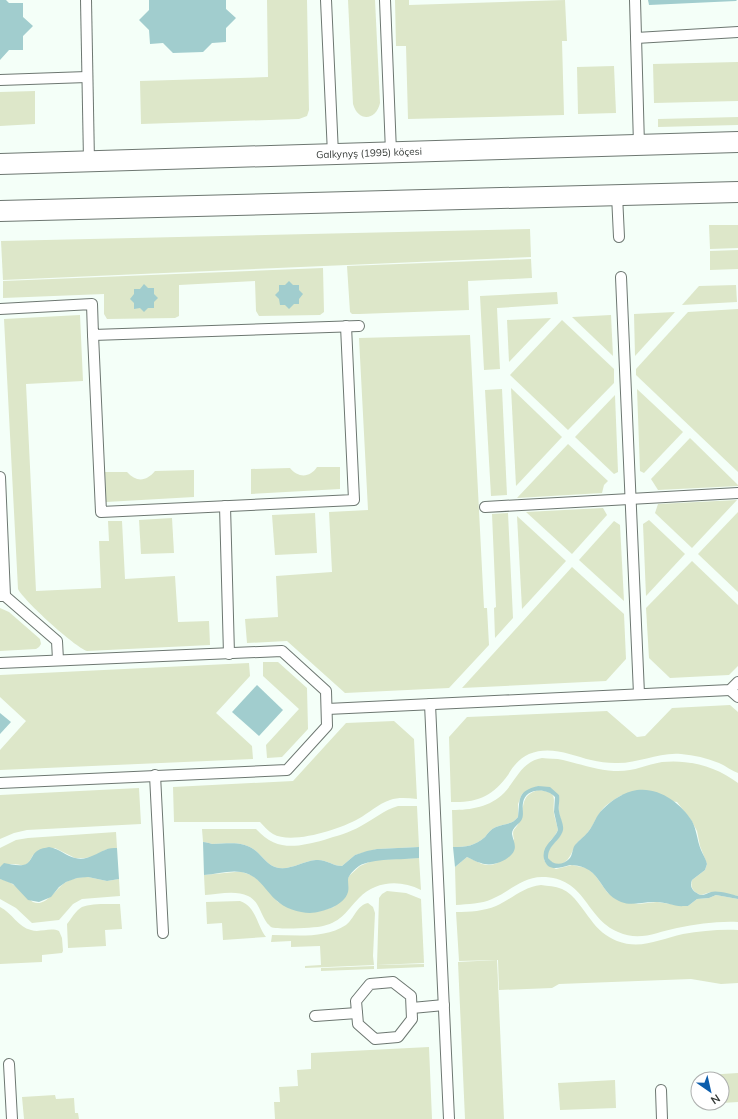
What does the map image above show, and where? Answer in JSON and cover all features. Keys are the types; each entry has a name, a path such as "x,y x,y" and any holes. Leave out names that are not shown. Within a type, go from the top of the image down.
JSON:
{"street":[{"name":"Galkynyş (1995) köçesi","path":"0,164 738,142"},
{"path":"0,211 738,192"}],"lane":[{"path":"86,0 89,161"},
{"path":"326,0 333,154"},
{"path":"385,0 391,152"},
{"path":"635,0 639,145"},
{"path":"636,38 738,32"},
{"path":"0,80 87,77"},
{"path":"617,195 619,237"},
{"path":"621,277 639,694"},
{"path":"0,309 92,304 100,512 354,500 346,326"},
{"path":"93,335 359,326"},
{"path":"0,477 3,596 57,641 58,660"},
{"path":"485,507 738,493"},
{"path":"225,506 229,654"},
{"path":"0,663 282,651 326,691 327,709 327,726 287,770 0,783"},
{"path":"327,709 730,690 738,682"},
{"path":"730,690 738,697"},
{"path":"430,704 449,1119"},
{"path":"155,775 163,933"},
{"path":"394,982 411,996 412,1019 398,1037 375,1039 358,1024 357,1013 356,1001 370,984 394,982"},
{"path":"412,1008 444,1005"},
{"path":"315,1016 357,1013"},
{"path":"9,1064 12,1119"},
{"path":"661,1090 662,1119"}],"green space":[{"path":"267,0 307,0 309,110 307,116 299,119 141,124 140,81 268,77"},
{"path":"348,0 375,0 380,103 375,113 367,117 359,114 355,110 353,104"},
{"path":"395,0 409,0 409,5 565,0 567,41 562,41 564,115 408,119 406,46 396,46"},
{"path":"738,62 738,101 654,103 653,64"},
{"path":"614,66 616,113 578,114 577,67"},
{"path":"35,91 35,124 0,126 0,92"},
{"path":"738,117 738,125 658,127 658,119"},
{"path":"709,225 738,225 738,248 710,249"},
{"path":"530,229 531,257 3,280 1,241"},
{"path":"738,250 738,269 710,270 710,251"},
{"path":"531,259 532,278 468,281 469,310 359,314 352,314 350,312 347,266"},
{"path":"323,268 324,312 320,315 259,316 256,311 255,281 179,285 179,316 175,318 107,319 104,314 104,294 3,298 3,281"},
{"path":"736,285 737,302 682,305 699,286"},
{"path":"557,292 558,304 497,308 500,369 484,370 480,296"},
{"path":"738,309 738,472 636,375 636,369 688,312"},
{"path":"675,312 635,356 634,314"},
{"path":"80,315 83,381 26,384 36,591 101,588 99,541 109,541 108,521 122,521 125,579 175,576 178,622 209,621 210,645 87,651 81,648 50,623 18,589 4,319"},
{"path":"611,315 613,356 572,317"},
{"path":"551,318 509,362 507,320"},
{"path":"562,320 614,369 614,383 568,430 510,375"},
{"path":"470,335 484,608 487,608 489,645 449,688 345,693 287,641 247,643 245,619 278,617 276,576 332,572 329,512 368,510 359,338"},
{"path":"511,388 562,437 516,486"},
{"path":"502,389 507,495 491,496 485,390"},
{"path":"637,389 683,432 644,473 640,471"},
{"path":"615,395 618,472 614,474 575,437"},
{"path":"690,438 738,486 658,490 651,479"},
{"path":"568,444 608,481 604,485 602,493 517,498"},
{"path":"317,467 340,467 340,489 251,494 251,469 290,468 297,474 307,475 314,471"},
{"path":"194,470 194,497 106,502 105,472 127,472 134,478 145,479 152,475 155,471"},
{"path":"737,500 692,548 655,513 658,504"},
{"path":"603,508 607,515 572,554 526,512"},
{"path":"738,512 738,592 698,554"},
{"path":"315,513 317,553 275,555 272,515"},
{"path":"508,513 513,618 495,638 494,608 496,607 492,514"},
{"path":"517,516 566,561 522,609"},
{"path":"172,518 174,553 141,554 139,520"},
{"path":"649,520 685,554 646,596 643,524"},
{"path":"614,521 620,525 624,601 579,560"},
{"path":"692,561 738,605 738,666 729,675 670,678 649,658 646,608"},
{"path":"572,567 624,614 626,659 606,681 462,688"},
{"path":"0,608 9,612 40,639 41,644 39,647 36,649 0,651"},
{"path":"263,662 278,662 307,688 308,729 282,757 267,758 266,745 299,709 263,676"},
{"path":"249,663 250,676 216,713 252,746 253,759 0,770 0,750 26,721 0,697 0,675"},
{"path":"730,705 738,712 738,773 714,761 686,754 664,755 632,762 612,763 594,761 560,752 545,750 529,754 520,760 514,765 502,782 484,797 469,801 451,802 449,737 467,717 607,711 637,737 645,736 672,708"},
{"path":"394,721 414,739 417,799 400,798 390,800 350,823 328,831 303,837 281,837 271,833 260,822 174,822 173,787 293,781 346,723"},
{"path":"542,758 560,759 594,768 614,771 633,769 662,762 672,761 692,763 702,765 730,777 738,783 738,896 717,892 701,895 693,889 691,885 692,880 705,870 707,864 700,846 697,831 691,820 677,802 622,795 603,808 587,834 577,843 569,858 559,865 550,861 548,854 551,847 561,835 562,831 559,814 559,795 538,786 522,794 518,804 518,817 516,820 494,828 485,837 474,844 453,847 452,810 480,807 493,802 509,788 524,767 535,760"},
{"path":"139,788 141,824 27,830 14,833 0,839 0,795"},
{"path":"539,790 546,791 554,797 554,814 558,830 550,841 544,860 547,864 556,869 572,865 587,868 595,875 607,892 616,899 638,904 657,902 688,906 697,899 709,898 716,895 738,899 738,922 700,924 641,936 626,935 607,926 598,918 577,891 568,884 557,879 542,877 528,879 488,901 474,904 456,905 455,867 467,857 482,864 489,865 499,862 506,854 514,839 513,831 518,825 521,817 525,799 532,792"},
{"path":"398,806 417,806 419,847 377,849 355,855 342,866 316,860 280,868 270,864 256,851 245,845 235,843 212,844 203,842 202,829 256,829 272,841 288,846 296,846 324,840 352,831 384,812"},
{"path":"116,832 117,848 105,850 92,857 75,858 55,848 33,855 26,865 8,864 0,867 0,848 16,840"},
{"path":"419,858 421,890 405,884 396,883 380,885 365,892 340,918 330,924 319,927 289,929 271,927 267,923 255,901 248,896 238,893 205,895 204,875 242,872 251,875 263,884 278,902 298,911 316,912 334,907 349,876 360,866 374,860"},
{"path":"88,877 107,881 119,879 120,896 82,899 73,904 59,920 32,923 16,908 0,899 0,879 11,883 32,901 38,903 47,900 66,882 77,878"},
{"path":"541,885 557,887 567,892 575,899 599,930 617,941 642,944 683,934 717,930 738,930 738,983 721,984 691,979 559,984 552,988 499,990 498,960 459,961 456,912 477,911 491,908 529,888"},
{"path":"387,891 406,893 421,899 424,963 377,965 379,898"},
{"path":"240,901 250,907 266,937 223,940 222,923 207,924 206,902"},
{"path":"368,903 373,907 375,913 374,965 305,968 305,966 321,965 320,946 291,947 291,941 271,942 272,935 301,936 320,934 338,929 349,922 361,906"},
{"path":"95,904 120,904 122,929 105,930 106,946 68,948 67,924 80,908"},
{"path":"0,907 26,928 34,931 59,931 62,938 62,953 42,955 42,962 0,964"},
{"path":"497,960 504,1119 465,1119 458,962"},
{"path":"424,964 424,967 377,969 377,965"},
{"path":"374,966 374,969 321,971 321,968"},
{"path":"429,1047 432,1119 275,1119 274,1102 280,1102 279,1087 298,1086 297,1070 311,1069 311,1053"},
{"path":"738,1073 738,1102 730,1102 730,1074"},
{"path":"615,1080 616,1108 560,1110 558,1083"},
{"path":"55,1095 56,1099 74,1098 75,1113 78,1113 79,1119 24,1119 22,1097"}],"water":[{"path":"0,0 6,0 9,3 23,3 23,17 33,26 23,36 23,50 9,50 0,60"},
{"path":"149,0 226,0 226,9 236,18 226,28 226,42 212,43 203,52 173,53 163,43 150,44 149,30 139,20 149,10"},
{"path":"648,0 737,0 649,5"},
{"path":"289,281 293,285 299,285 299,290 303,294 299,299 299,304 294,304 289,309 285,305 280,305 279,299 275,295 279,291 279,285 285,285"},
{"path":"144,284 148,288 154,288 154,294 158,298 154,302 154,308 148,308 144,312 140,308 134,309 134,303 130,299 134,294 134,289 140,289"},
{"path":"257,685 283,710 259,736 232,712"},
{"path":"0,713 11,722 0,734"},
{"path":"538,786 550,787 559,795 559,809 563,830 550,849 548,858 550,861 558,864 569,859 575,845 588,832 601,811 614,800 632,791 653,791 676,802 687,814 694,825 707,864 705,870 692,880 692,889 701,895 710,892 721,892 738,896 738,899 716,895 709,898 697,899 688,906 677,906 657,902 627,904 616,900 610,895 596,876 585,868 572,865 559,868 552,868 548,866 544,859 544,850 558,830 554,812 555,797 541,791 532,792 525,798 522,819 512,832 515,849 509,857 498,863 485,864 479,863 467,857 455,867 453,847 474,844 485,837 494,828 516,820 523,793 526,790"},
{"path":"203,842 212,844 235,843 245,845 256,851 270,864 280,868 316,860 342,866 355,855 377,849 419,847 419,858 379,860 365,863 354,870 349,876 348,892 346,897 338,905 327,910 306,913 292,910 279,903 257,879 247,874 232,871 204,875"},
{"path":"49,847 79,859 91,857 108,849 117,848 119,879 107,881 88,877 77,878 66,882 59,887 51,897 39,902 28,900 13,884 0,879 0,867 4,863 18,865 26,864 37,851"}]}
